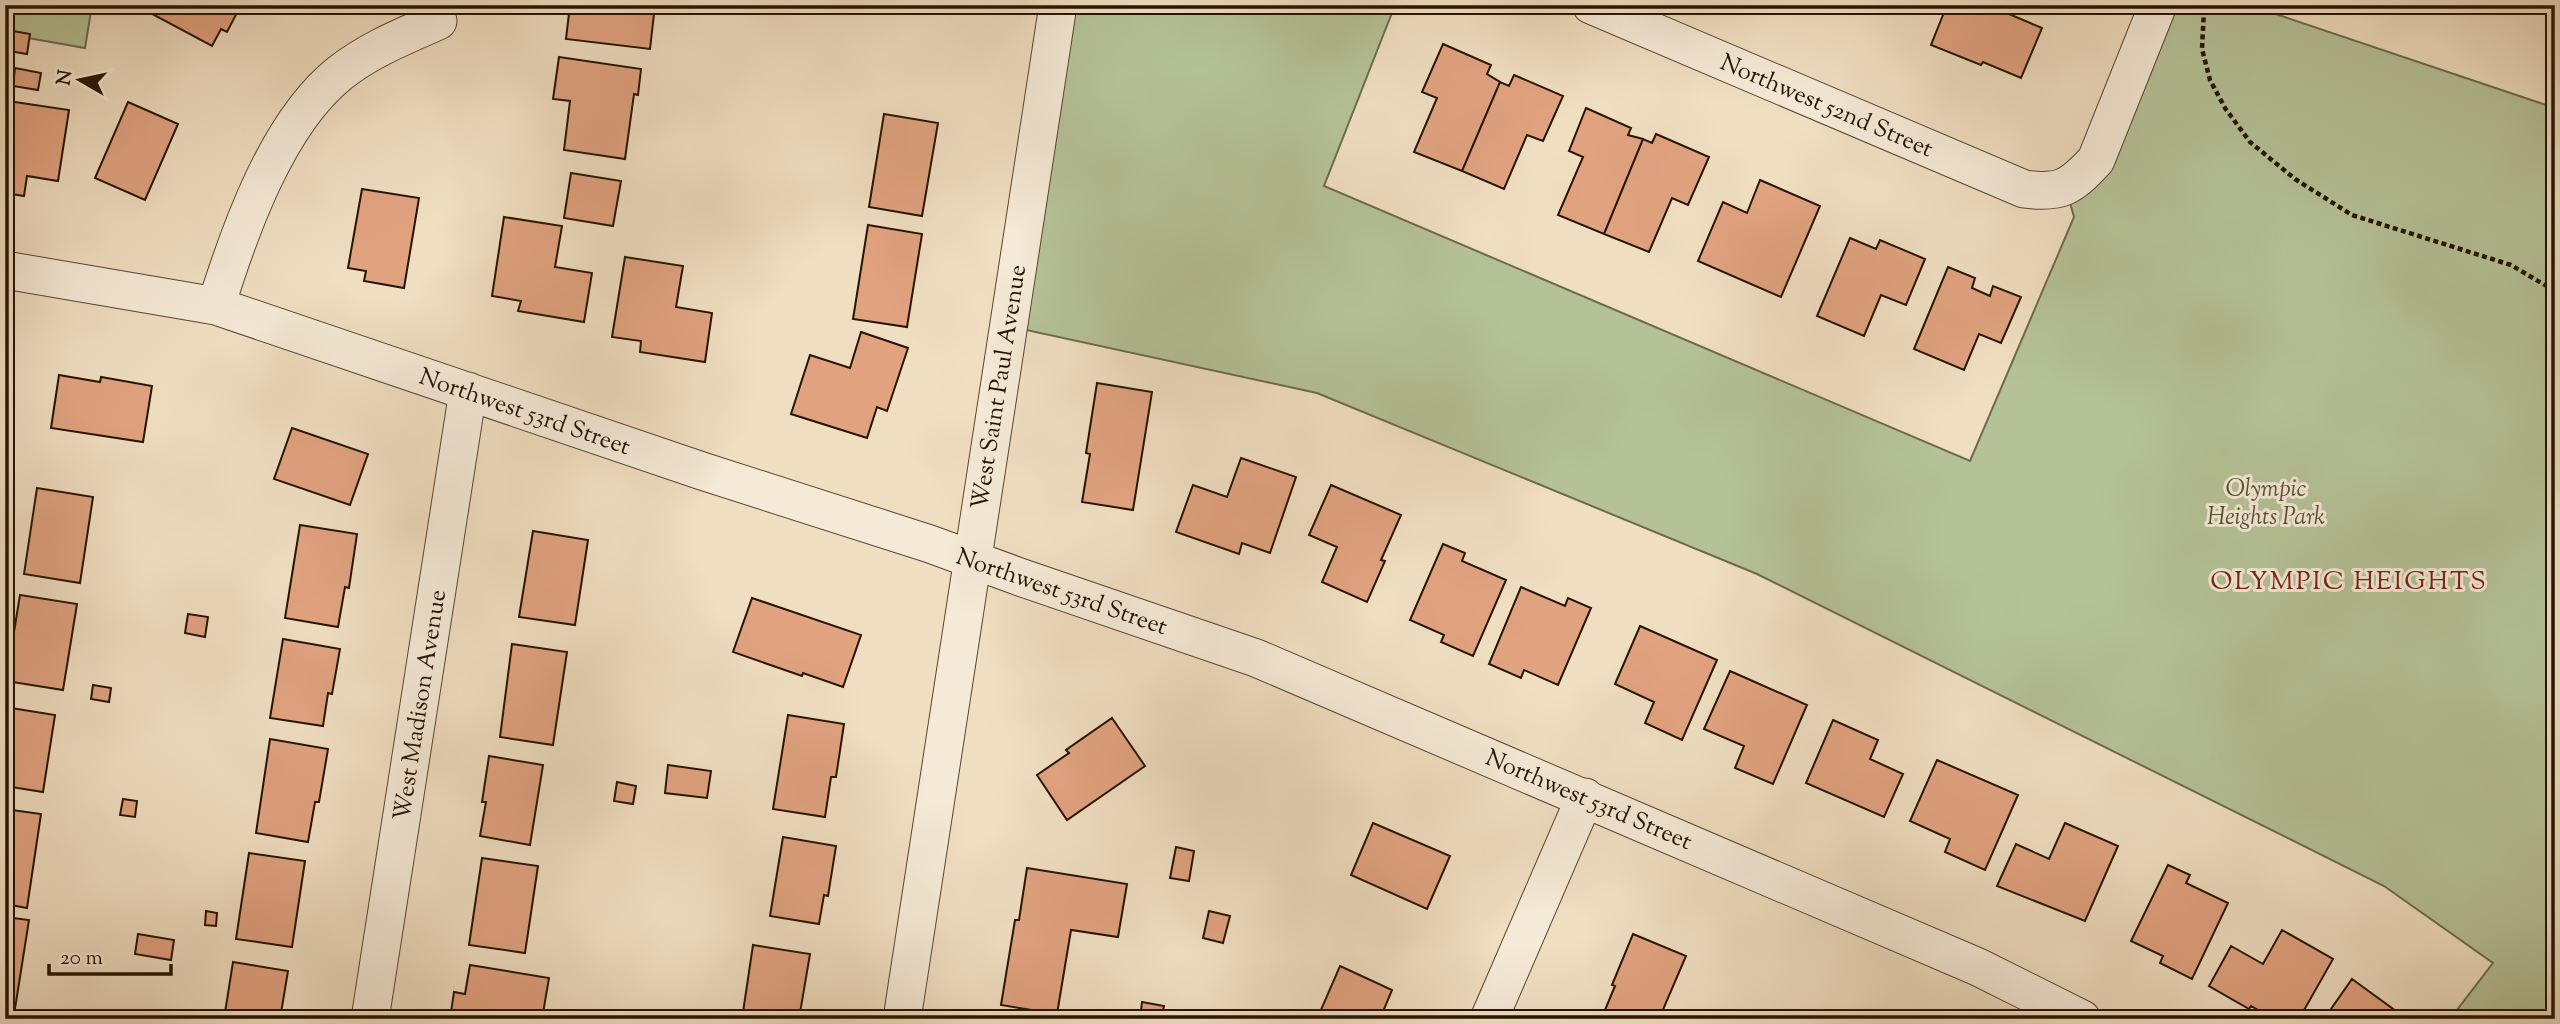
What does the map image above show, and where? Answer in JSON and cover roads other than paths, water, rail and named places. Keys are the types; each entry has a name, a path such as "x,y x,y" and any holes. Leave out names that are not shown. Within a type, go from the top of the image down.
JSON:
{"street":[{"name":"West Saint Paul Avenue","path":"902,1019 1058,5"},
{"name":"Northwest 52nd Street","path":"1591,5 2024,189 2046,192 2066,188 2081,177 2096,160 2158,5"},
{"path":"216,306 241,233 268,172 291,130 314,99 338,75 369,52 438,21"},
{"name":"Northwest 53rd Street","path":"5,271 216,306 971,559 1256,658 1978,967 2082,1019"},
{"name":"West Madison Avenue","path":"370,1019 468,391"},
{"path":"1489,1019 1585,797"}],"district":[{"name":"OLYMPIC HEIGHTS","path":"2349,580"}],"park label":[{"name":"Olympic Heights Park","path":"2266,502"}]}
